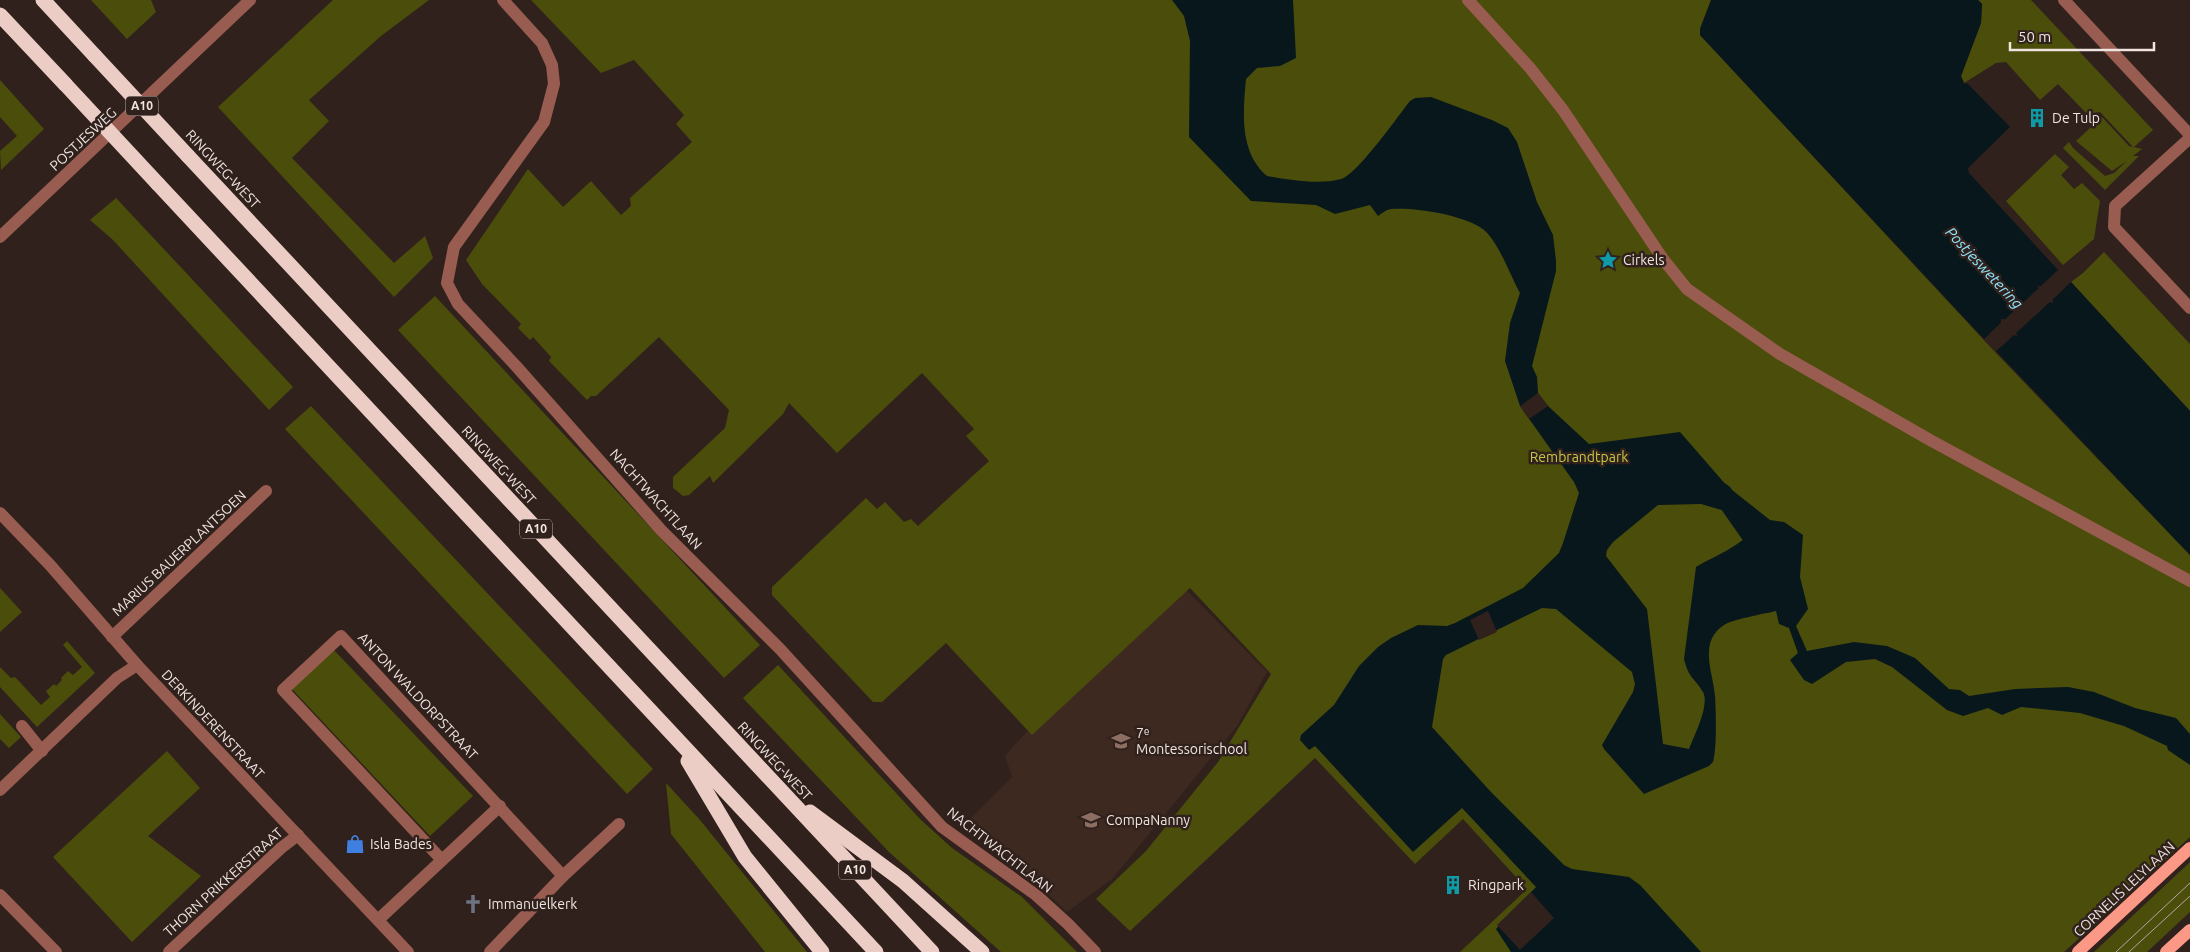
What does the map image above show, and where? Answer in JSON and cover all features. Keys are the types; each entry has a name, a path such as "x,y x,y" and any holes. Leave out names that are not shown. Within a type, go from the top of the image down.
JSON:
{"highway":[{"name":"RINGWEG-WEST","path":"43,0 932,952"},
{"path":"0,15 876,952"},
{"path":"672,735 745,857 822,952"},
{"name":"A10","path":"779,789 903,881 982,952"}],"main road":[{"name":"CORNELIS LELYLAAN","path":"2078,952 2190,848"},
{"path":"2166,952 2190,930"}],"street":[{"name":"POSTJESWEG","path":"0,237 250,0"},
{"name":"NACHTWACHTLAAN","path":"503,0 542,43 552,65 554,84 544,122 454,247 447,282 458,304 516,366 661,530 780,649 942,827 1036,895 1068,924 1094,952"},
{"path":"1468,0 1530,68 1563,110 1663,259 1687,289 1736,325 1788,359 1930,440 2190,580"},
{"path":"2064,0 2190,136 2115,206 2114,226 2190,308"},
{"name":"MARIUS BAUERPLANTSOEN","path":"112,637 266,491"},
{"name":"DERKINDERENSTRAAT","path":"0,513 50,565 137,665 408,952"},
{"name":"ANTON WALDORPSTRAAT","path":"442,860 283,690 341,636 563,876"},
{"path":"0,790 117,678 137,665"},
{"path":"22,726 42,751"},
{"path":"378,920 500,806"},
{"path":"490,952 563,876 618,824"},
{"name":"THORN PRIKKERSTRAAT","path":"169,952 281,848 298,835"},
{"path":"0,895 56,952"}],"shaded area":[{"name":"7ᵉ Montessorischool","path":"1186,590 1267,672 1237,726 1113,878 1067,912 969,820 1012,777 1005,756 1032,726"}],"green space":[{"path":"91,0 151,0 156,12 127,39"},
{"path":"333,0 429,0 381,36 309,100 329,121 292,158 394,263 425,236 433,258 394,297 218,107"},
{"name":"Rembrandtpark","path":"531,0 1711,0 1700,29 1700,35 1995,352 2190,555 2190,837 2064,952 1460,952 1527,889 1463,819 1415,864 1315,758 1130,931 1096,899 1146,851 1218,762 1271,674 1190,588 1032,735 946,643 882,702 873,702 772,595 772,587 866,498 877,509 885,502 904,522 911,519 918,526 989,461 966,436 974,429 922,373 837,453 789,403 783,414 713,483 710,476 689,495 683,496 673,488 673,477 725,428 729,410 659,337 596,396 591,396 587,400 549,361 551,357 533,337 530,340 518,328 521,324 482,284 466,260 528,169 563,207 591,181 621,215 631,206 630,198 692,142 676,124 684,115 634,60 601,73"},
{"path":"1978,0 2031,0 2153,130 2134,147 2142,149 2133,156 2139,156 2105,190 2063,148 2069,142 2073,148 2105,176 2114,173 2127,161 2112,171 2076,141 2102,117 2129,146 2133,147 2100,112 2088,115 2058,84 2040,100 2006,62 1996,63 1964,83 1961,76 1981,23 1982,4"},
{"path":"0,80 44,129 1,170 0,151 17,136 0,117"},
{"path":"2055,154 2069,167 2061,175 2074,189 2082,183 2100,201 2094,239 2063,265 2006,201"},
{"path":"116,198 293,387 269,410 113,240 90,220"},
{"path":"2104,252 2190,344 2190,411 2071,282"},
{"path":"435,296 760,645 724,678 398,330"},
{"path":"311,406 653,769 627,794 285,429"},
{"path":"0,588 22,612 0,632"},
{"path":"67,641 95,673 37,727 0,687 0,667 11,678 15,677 41,705 50,697 46,691 54,684 56,686 68,671 73,675 82,667 63,645"},
{"path":"332,648 473,796 430,836 291,688"},
{"path":"778,665 920,819 952,848 1022,897 1077,952 1001,952 889,852 743,698"},
{"path":"0,714 21,737 9,748 0,739"},
{"path":"167,751 200,788 148,836 201,876 132,942 53,857"},
{"path":"666,783 700,820 807,952 765,952 671,834"},
{"path":"2190,862 2190,912 2147,952 2094,952"}],"water":[{"path":"1172,0 1293,0 1296,58 1280,66 1257,68 1246,79 1244,118 1247,143 1251,155 1267,176 1314,182 1341,179 1367,157 1410,101 1415,98 1431,97 1508,128 1517,142 1537,202 1553,235 1556,261 1556,271 1532,366 1537,377 1538,393 1548,406 1589,444 1680,432 1727,486 1770,520 1784,522 1803,535 1800,577 1808,609 1796,626 1807,651 1854,642 1887,646 1915,658 1949,689 1960,690 1969,696 2015,689 2068,687 2094,692 2135,708 2176,718 2190,734 2190,765 2168,750 2167,746 2124,726 2080,713 2021,707 2002,715 1988,708 1963,716 1947,710 1892,667 1875,659 1846,662 1812,684 1804,680 1790,660 1798,653 1789,628 1779,624 1776,611 1728,623 1716,632 1711,640 1709,658 1715,696 1716,720 1713,762 1709,766 1644,794 1602,745 1633,692 1635,684 1632,672 1556,609 1542,608 1446,655 1443,659 1432,727 1490,791 1564,865 1572,869 1629,877 1640,885 1701,952 1511,952 1496,929 1536,887 1462,808 1413,852 1315,746 1309,750 1300,740 1301,735 1334,705 1359,666 1378,647 1391,638 1418,625 1447,626 1455,623 1523,588 1559,553 1579,493 1574,482 1520,406 1505,361 1510,323 1520,293 1495,243 1484,230 1465,220 1413,209 1389,209 1378,216 1370,205 1335,214 1316,205 1251,201 1189,137 1190,41 1184,16","holes":["1701,504 1749,518 1751,529 1748,535 1735,546 1696,567 1684,659 1690,674 1703,692 1705,698 1703,712 1689,749 1663,744 1647,609 1606,556 1607,550 1613,542 1658,505"]},
{"name":"Postjeswetering","path":"1711,0 1978,0 1982,4 1981,23 1961,76 1964,83 1968,84 2010,127 1968,168 1969,173 2058,270 2041,286 2037,286 2049,302 2053,303 2053,299 2071,282 2190,411 2190,555 1996,351 2013,335 2018,336 2004,319 2001,319 2001,323 1984,339 1700,35 1700,29"}],"pier":[{"path":"2053,275 2055,277 2040,288 2050,299 2063,286 2065,288 2001,347 1999,345 2014,333 2004,322 1991,336 1989,334"},
{"path":"1538,393 1548,406 1529,419 1520,406"},
{"path":"1488,611 1497,632 1479,640 1470,620"},
{"path":"1531,892 1554,918 1520,950 1497,925"}],"waterway":[{"path":"1722,493 1757,543 1762,554"}],"tram line":[{"path":"2116,952 2190,883"},
{"path":"2129,952 2190,896"}],"place":[{"name":"De Tulp","path":"2037,118"},
{"name":"Cirkels","path":"1608,260"},
{"name":"7ᵉ Montessorischool","path":"1121,741"},
{"name":"CompaNanny","path":"1091,820"},
{"name":"Isla Bades","path":"355,844"},
{"name":"Ringpark","path":"1453,885"},
{"name":"Immanuelkerk","path":"473,904"}]}
